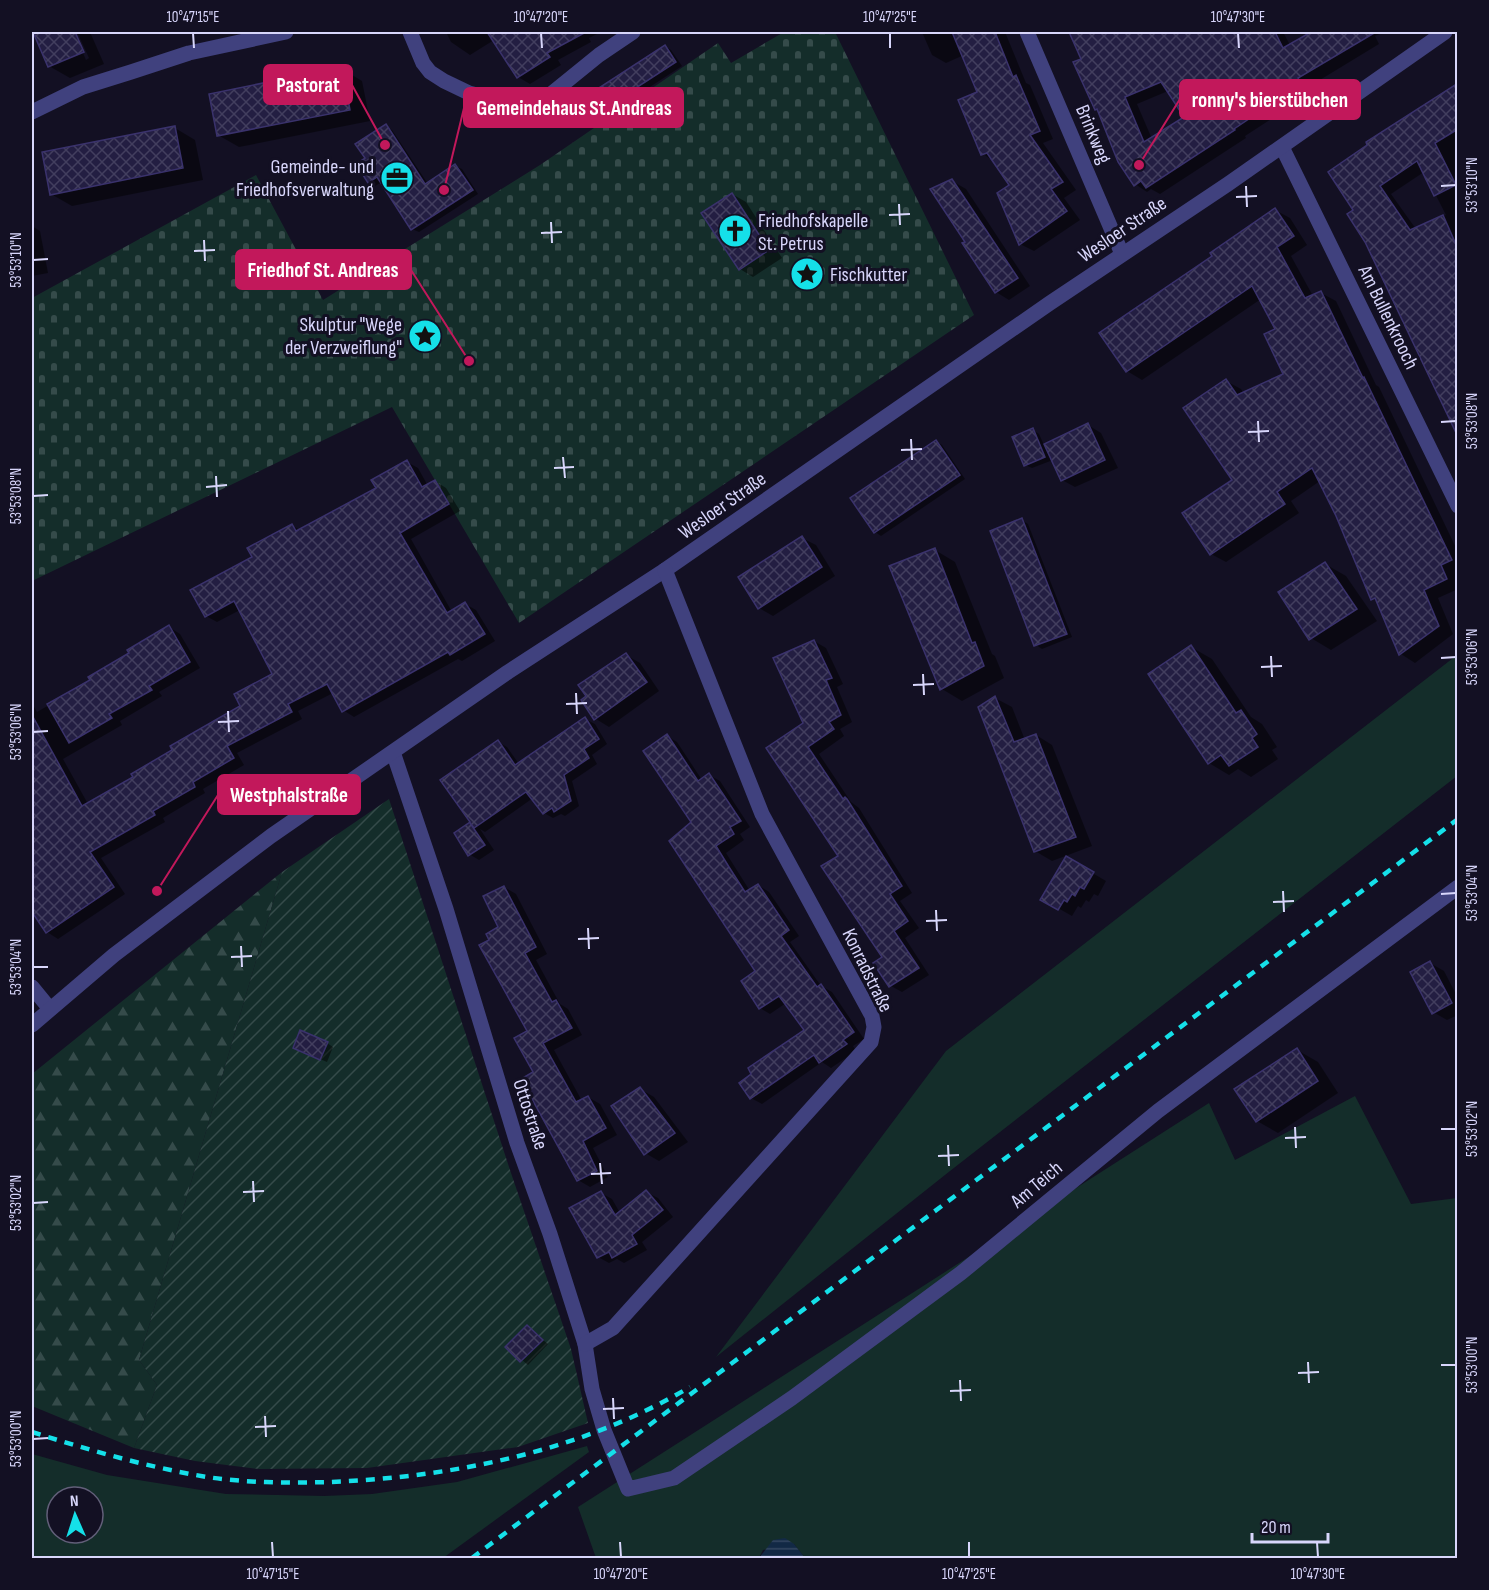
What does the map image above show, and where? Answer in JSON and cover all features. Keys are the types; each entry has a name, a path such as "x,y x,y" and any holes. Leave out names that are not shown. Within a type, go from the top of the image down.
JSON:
{"street":[{"path":"32,112 83,87 189,53 286,32"},
{"path":"410,32 423,63 430,72 444,81 470,93 511,104 529,106 546,98 599,55 633,32"},
{"name":"Brinkweg","path":"1028,32 1122,254"},
{"name":"Wesloer Straße","path":"32,1025 114,955 271,836 508,672 665,570 1122,254 1282,147 1445,32"},
{"name":"Am Bullenkrooch","path":"1282,147 1458,506"},
{"name":"Konradstraße","path":"585,1344 613,1328 734,1196 871,1042 874,1027 872,1016 762,814 665,570"},
{"name":"Ottostraße","path":"393,752 446,909 517,1143 550,1234 585,1344 592,1389 604,1430 628,1489"},
{"name":"Am Teich","path":"628,1489 674,1478 792,1398 961,1274 1158,1111 1458,887"},
{"path":"32,987 50,1009"}],"green space":[{"path":"784,32 835,32 974,315 519,623 392,407 32,581 32,298 256,175 323,300 540,165 718,43 731,63"},
{"path":"1457,655 1457,776 950,1171 716,1357 946,1051"},
{"path":"389,799 571,1349 588,1423 518,1447 367,1468 259,1469 195,1461 134,1448 157,1385 139,1360 282,872"},
{"path":"282,872 139,1360 157,1385 134,1448 32,1406 32,1074"},
{"path":"1355,1096 1411,1204 1457,1198 1457,1558 805,1558 794,1544 763,1550 759,1558 596,1558 578,1507 1209,1103 1235,1160"},
{"path":"587,1446 589,1452 443,1558 32,1558 32,1454 107,1475 226,1494 324,1496 372,1494 457,1482"}],"water":[{"path":"785,1538 794,1544 805,1558 759,1558 773,1540"}],"building":[{"path":"33,32 75,32 84,52 48,67"},
{"path":"487,32 586,32 547,53 550,57 517,78"},
{"path":"952,32 995,32 1013,77 1016,75 1040,131 1030,135 1063,182 1051,189 1067,211 1019,245 997,193 1009,185 987,153 981,155 958,100 977,92"},
{"path":"1069,32 1275,32 1283,48 1311,32 1376,32 1298,78 1302,85 1272,100 1274,102 1235,130 1146,188 1141,181 1134,186 1118,162 1097,109 1095,110 1073,62 1081,59","holes":["1161,82 1184,117 1144,142 1125,97"]},
{"path":"665,45 676,62 579,125 568,108"},
{"path":"342,67 350,110 217,136 209,94"},
{"path":"1458,83 1458,129 1435,143 1456,185 1434,196 1417,161 1380,186 1410,230 1443,215 1458,249 1458,437 1365,242 1347,214 1353,210 1328,172 1367,145 1366,142"},
{"path":"386,124 425,184 455,164 473,190 411,230 377,177 368,183 356,164 365,158 355,144"},
{"path":"175,126 183,168 50,195 42,152"},
{"path":"952,179 1018,278 995,293 930,189"},
{"name":"Friedhofskapelle St. Petrus","path":"732,193 769,250 739,270 701,213"},
{"path":"1275,208 1294,236 1277,247 1305,298 1321,291 1452,560 1441,565 1447,579 1424,590 1439,626 1399,655 1375,598 1371,600 1336,516 1312,468 1277,492 1285,504 1210,555 1182,513 1232,480 1183,408 1226,379 1237,395 1283,374 1264,334 1275,329 1252,286 1126,372 1099,333 1212,256 1210,253"},
{"path":"1088,423 1105,460 1061,481 1044,444"},
{"path":"1033,428 1045,457 1024,466 1012,437"},
{"path":"936,440 960,475 874,533 850,498"},
{"path":"407,460 422,487 435,480 449,504 400,533 447,613 465,602 485,634 450,655 448,652 342,712 327,684 288,704 292,712 227,746 234,758 193,782 195,787 153,811 155,815 90,852 114,887 46,933 32,912 32,715 82,806 133,777 131,774 172,750 170,746 240,706 234,694 272,674 234,601 205,617 190,590 252,557 247,548 292,524 296,531 376,488 371,480"},
{"path":"1022,518 1067,634 1034,646 990,531"},
{"path":"802,536 822,567 758,609 738,577"},
{"path":"935,548 972,643 975,642 984,666 940,690 889,566"},
{"path":"1325,562 1357,609 1309,640 1278,592"},
{"path":"169,625 190,662 149,686 152,690 109,714 112,718 69,743 47,704 90,680 88,677 129,653 127,650"},
{"path":"814,640 832,678 826,680 841,715 829,722 834,729 808,747 843,799 845,797 847,799 902,886 890,894 908,921 894,931 919,968 889,987 873,963 882,957 821,866 838,856 766,748 803,723 773,658"},
{"path":"1191,645 1236,713 1241,710 1257,734 1252,738 1258,747 1229,766 1221,755 1208,764 1148,674"},
{"path":"626,653 647,682 594,720 581,700 586,696 578,685"},
{"path":"995,696 1014,742 1036,734 1076,837 1034,852 978,707"},
{"path":"585,717 599,739 584,749 589,758 564,775 571,801 554,812 552,808 543,814 526,792 474,828 470,823 485,845 468,856 454,833 470,822 440,780 498,740 515,765"},
{"path":"667,734 698,781 709,773 741,821 730,827 734,834 716,846 729,867 745,892 758,884 789,930 781,936 817,987 821,984 854,1032 843,1040 847,1044 819,1063 814,1055 750,1099 739,1083 751,1074 748,1068 804,1030 779,996 759,1009 741,981 755,971 669,841 691,822 643,751"},
{"path":"1066,856 1094,872 1084,889 1080,887 1075,896 1072,894 1067,902 1064,900 1058,910 1040,900"},
{"path":"504,886 536,947 525,953 552,1002 556,1000 572,1028 543,1043 576,1102 588,1096 606,1128 583,1141 597,1171 577,1181 521,1079 533,1072 514,1038 527,1031 479,945 489,940 486,934 498,927 483,896"},
{"path":"1430,961 1452,1003 1432,1014 1410,972"},
{"path":"300,1030 328,1042 320,1060 293,1048"},
{"path":"1297,1048 1318,1081 1256,1122 1234,1089"},
{"path":"640,1087 675,1133 644,1155 611,1106"},
{"path":"646,1190 663,1210 632,1235 637,1244 612,1258 609,1252 597,1258 569,1208 601,1191 615,1215"},
{"path":"527,1325 543,1340 520,1362 505,1347"}],"railway":[{"path":"472,1558 1458,819"},
{"path":"32,1432 118,1458 207,1477 284,1482 377,1479 470,1467 562,1444 649,1409 690,1387"}],"place":[{"name":"Pastorat","path":"385,145"},
{"name":"ronny's bierstübchen","path":"1139,165"},
{"name":"Gemeinde- und Friedhofsverwaltung","path":"397,178"},
{"name":"Gemeindehaus St.Andreas","path":"444,190"},
{"name":"Friedhofskapelle St. Petrus","path":"735,231"},
{"name":"Fischkutter","path":"807,274"},
{"name":"Skulptur \"Wege der Verzweiflung\"","path":"425,336"},
{"name":"Friedhof St. Andreas","path":"469,361"},
{"name":"Westphalstraße","path":"157,891"}]}
